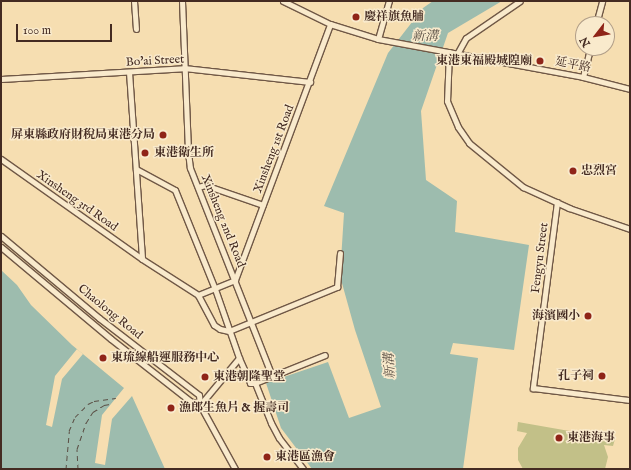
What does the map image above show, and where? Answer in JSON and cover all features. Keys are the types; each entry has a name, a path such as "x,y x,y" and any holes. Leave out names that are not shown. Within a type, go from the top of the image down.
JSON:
{"street":[{"path":"134,1 136,29"},
{"name":"Xinsheng 2nd Road","path":"182,1 188,152 190,168 272,376"},
{"name":"延平路","path":"283,1 330,24 378,40 583,77 630,89"},
{"path":"378,40 389,1"},
{"path":"457,54 466,38 520,1"},
{"path":"598,16 602,1"},
{"name":"Xinsheng 1st Road","path":"235,280 310,82 330,24"},
{"path":"450,52 447,101 458,127 469,143 523,187 569,208 630,229"},
{"path":"583,77 588,56"},
{"name":"Bo'ai Street","path":"1,79 184,68 310,82"},
{"path":"129,72 142,259"},
{"name":"Xinsheng 3rd Road","path":"1,160 142,259 198,296 214,326 229,331"},
{"path":"136,169 175,190 250,383 255,383 325,355"},
{"path":"198,187 204,185 263,205"},
{"name":"Fengyu Street","path":"557,202 533,388 630,400"},
{"name":"Chaolong Road","path":"1,236 99,318 199,395 200,405 235,469"},
{"name":"Chaolong Road","path":"1,247 111,339 190,401 200,405"},
{"path":"229,331 337,287 340,253"},
{"path":"198,296 235,280"},
{"path":"200,405 239,358"},
{"path":"255,383 276,433 303,469"}],"shaded area":[{"path":"518,422 615,439 613,446 604,445 608,457 605,469 523,469 518,460 518,448 527,433 517,431"}],"water":[{"name":"新溝","path":"433,1 502,1 448,33 421,111 426,180 457,201 455,232 529,245 514,350 453,343 450,354 478,358 463,469 312,469 281,428 266,383 328,362 349,418 381,407 355,330 340,276 344,213 324,206 388,53 423,8"},
{"path":"1,270 17,285 31,305 72,345 124,388 102,415 95,463 105,465 112,419 132,396 165,469 1,469"}],"pier":[{"path":"77,349 83,354 62,379 52,427 46,425 55,376"}],"ferry route":[{"path":"66,469 69,431 75,417 88,404 94,401 116,398"},
{"path":"78,469 77,449 86,423 93,412 104,405 110,404"}],"place":[{"name":"慶祥旗魚脯","path":"356,17"},
{"name":"東港東福殿城隍廟","path":"540,61"},
{"name":"屏東縣政府財稅局東港分局","path":"163,135"},
{"name":"東港衛生所","path":"145,153"},
{"name":"忠烈宮","path":"573,171"},
{"name":"海濱國小","path":"588,316"},
{"name":"東琉線船運服務中心","path":"103,358"},
{"name":"孔子祠","path":"602,376"},
{"name":"東港朝隆聖堂","path":"205,377"},
{"name":"漁郎生魚片 & 握壽司","path":"171,408"},
{"name":"東港海事","path":"559,438"},
{"name":"東港區漁會","path":"267,457"}]}
